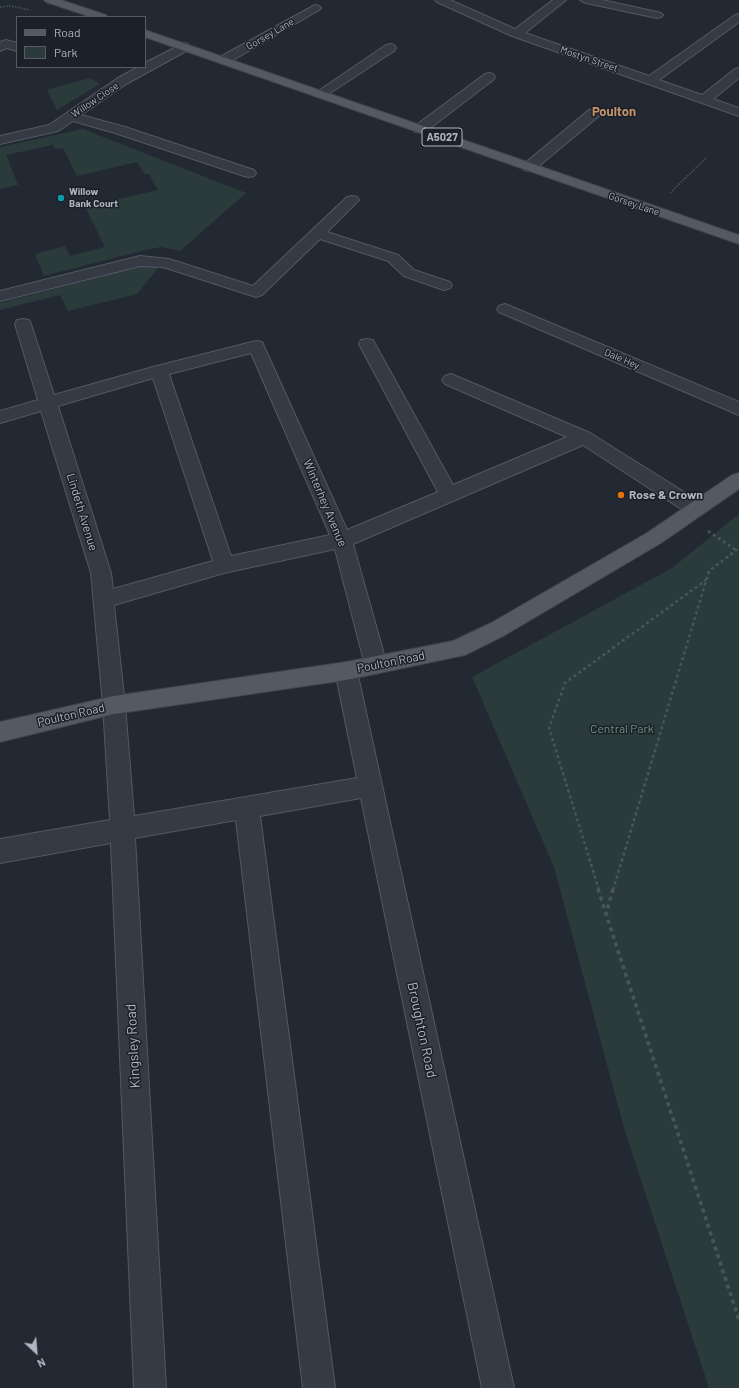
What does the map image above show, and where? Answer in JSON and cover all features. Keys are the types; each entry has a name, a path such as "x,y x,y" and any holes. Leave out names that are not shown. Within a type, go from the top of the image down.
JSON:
{"main road":[{"path":"50,0 99,16"},
{"name":"Gorsey Lane","path":"146,32 184,47 739,240"},
{"name":"Poulton Road","path":"0,732 114,705 346,671 457,649 498,629 654,538 739,480"}],"street":[{"name":"Mostyn Street","path":"441,0 516,34 739,112"},
{"path":"516,34 560,0"},
{"path":"586,0 658,15"},
{"name":"Gorsey Lane","path":"224,60 315,8"},
{"path":"651,80 739,17"},
{"name":"Willow Close","path":"146,68 184,47"},
{"path":"320,94 390,48"},
{"name":"Willow Close","path":"0,140 53,128 122,81 146,68"},
{"path":"704,99 739,72"},
{"path":"420,129 490,77"},
{"path":"529,167 594,113"},
{"path":"71,116 120,130 249,172"},
{"path":"0,296 140,261 164,262 256,292 352,200"},
{"path":"317,233 393,258 409,272 444,285"},
{"name":"Dale Hey","path":"505,309 739,409"},
{"name":"Lindeth Avenue","path":"23,324 101,573 114,705"},
{"path":"367,344 448,495"},
{"name":"Winterhey Avenue","path":"159,372 256,346 342,540 376,665"},
{"path":"0,417 159,372 224,565"},
{"path":"451,380 584,438 691,513"},
{"path":"104,600 224,565 342,540 584,438"},
{"name":"Broughton Road","path":"346,671 498,1388"},
{"name":"Kingsley Road","path":"114,705 123,831 150,1388"},
{"path":"0,852 370,786"},
{"path":"247,809 319,1388"}],"path":[{"path":"653,210 706,158"},
{"path":"606,914 709,571 738,549 691,513"},
{"path":"707,580 565,683 549,728 606,914 739,1320"}],"green space":[{"path":"90,78 100,84 57,110 47,90"},
{"path":"83,129 246,193 180,251 161,247 44,276 35,254 65,246 70,256 105,247 85,207 158,190 149,174 145,174 137,162 77,176 63,148 55,149 53,145 6,155 18,185 0,189 0,147"},
{"path":"141,266 159,267 137,294 68,311 60,295 0,310 0,303"},
{"name":"Central Park","path":"739,514 739,1388 709,1388 624,1128 554,867 472,677 672,568"}],"place":[{"name":"Willow Bank Court","path":"61,198"},
{"name":"Rose & Crown","path":"621,495"}],"district":[{"name":"Poulton","path":"614,112"}]}
